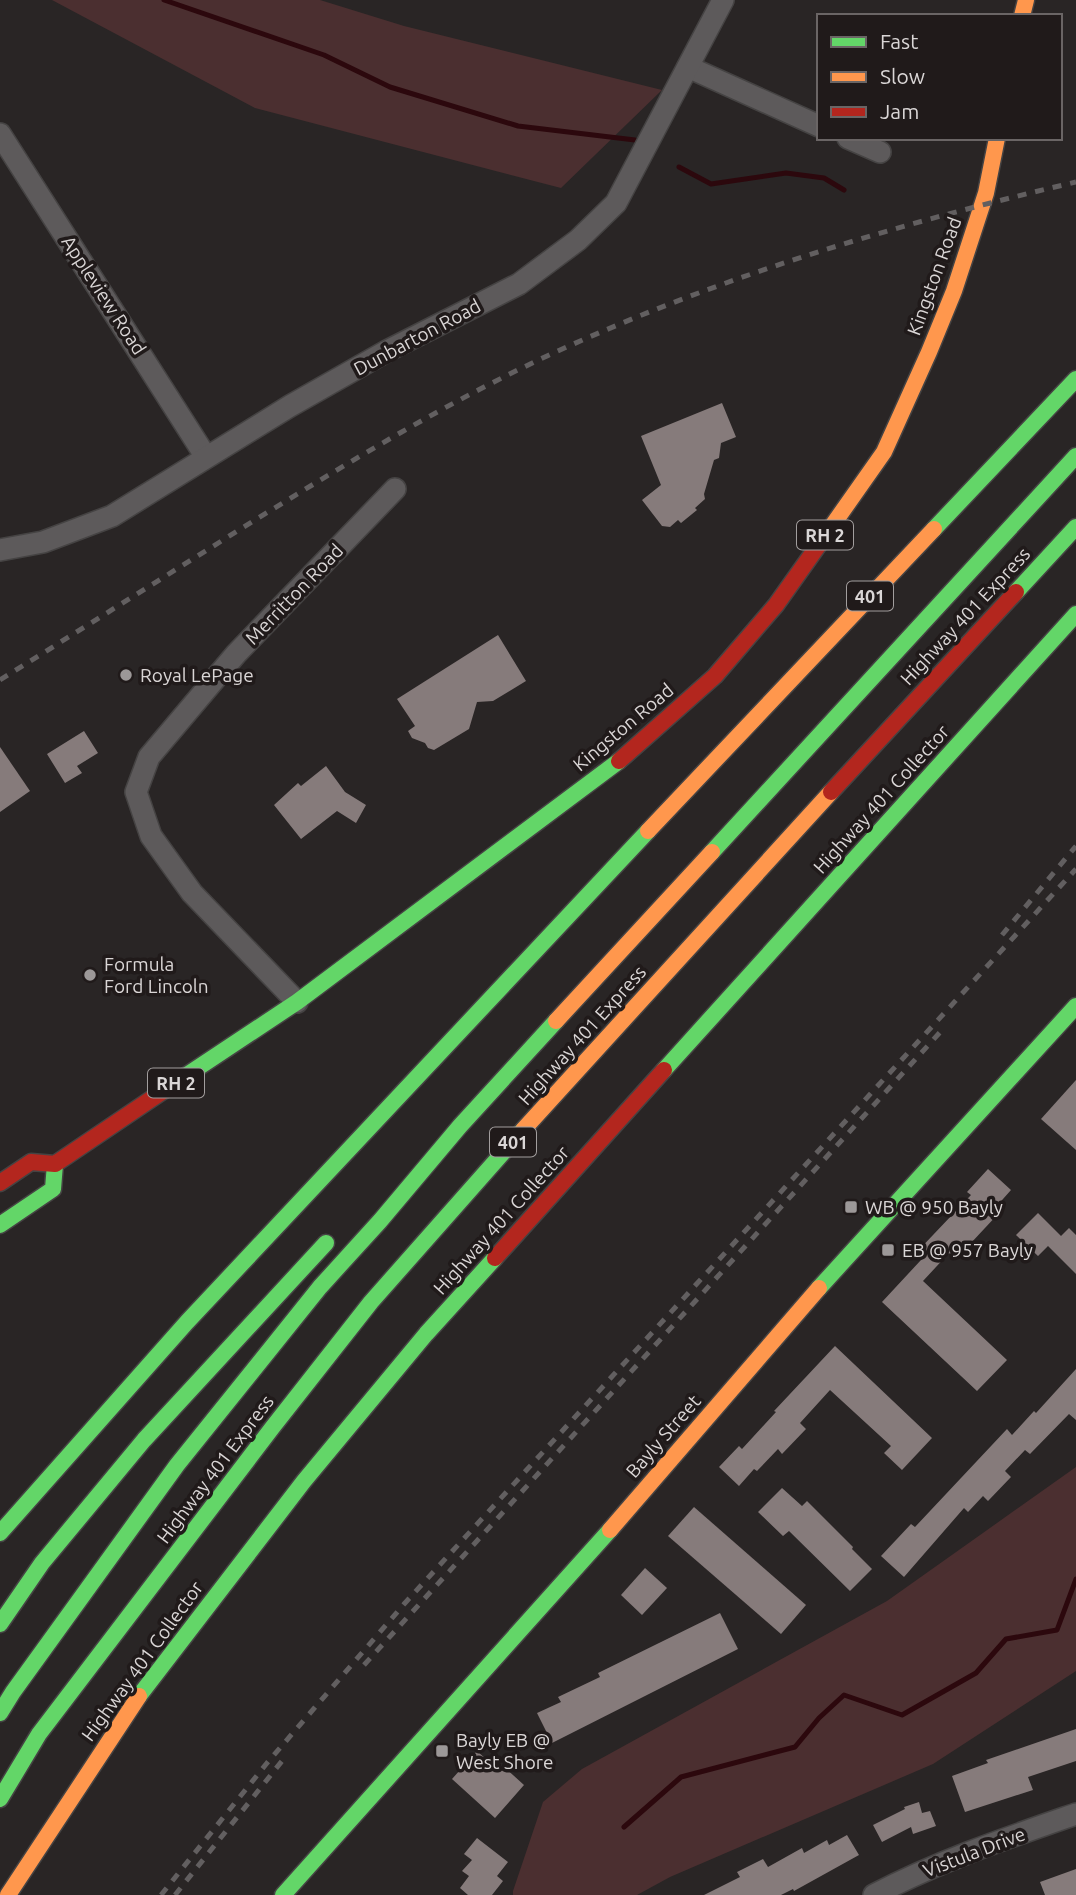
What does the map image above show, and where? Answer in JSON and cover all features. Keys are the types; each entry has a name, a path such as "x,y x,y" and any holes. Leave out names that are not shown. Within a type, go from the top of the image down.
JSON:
{"main road":[{"name":"Kingston Road","path":"0,1183 31,1162 55,1164 297,1002 628,755 715,676 776,605 884,452 954,291 986,193 997,140"},
{"name":"401","path":"0,1533 187,1321 1076,379"},
{"name":"Highway 401 Express","path":"0,1713 177,1465 320,1287 380,1222 460,1126 1076,456"},
{"name":"Highway 401 Express","path":"0,1799 48,1723 371,1302 701,934 1076,527"},
{"name":"Highway 401 Collector","path":"8,1895 149,1681 304,1481 426,1334 1076,614"},
{"name":"Bayly Street","path":"286,1894 610,1529 820,1287 1076,1006"},
{"path":"391,1185 460,1126"},
{"path":"0,1225 53,1189 55,1164"},
{"path":"0,1624 42,1563 144,1440 334,1235"}],"street":[{"name":"Dunbarton Road","path":"0,550 43,542 112,516 290,406 387,351 519,285 578,240 616,203 723,0"},
{"path":"688,67 817,124"},
{"name":"Appleview Road","path":"0,134 206,457"},
{"path":"853,140 880,152"},
{"name":"Merritton Road","path":"297,1002 192,893 151,836 136,792 149,757 236,654 395,489"},
{"name":"Vistula Drive","path":"874,1895 901,1889 971,1851 1076,1814"}],"shaded area":[{"path":"52,0 320,0 404,26 662,90 561,188 255,108"},
{"path":"1076,1467 1076,1671 933,1764 670,1877 637,1895 513,1895 543,1802 582,1769 887,1601"}],"building":[{"path":"722,403 736,437 721,443 719,458 714,460 704,494 705,499 695,508 697,510 681,523 678,520 670,527 662,526 642,500 661,485 641,436"},
{"path":"498,635 526,681 493,701 477,702 469,729 434,750 412,738 408,731 415,726 397,699"},
{"path":"84,731 98,753 77,766 82,773 65,783 47,754"},
{"path":"0,747 30,791 0,812"},
{"path":"326,766 345,792 366,805 356,823 337,811 301,839 274,805 298,783 301,786"},
{"path":"1076,1080 1076,1150 1041,1119"},
{"path":"988,1169 1011,1190 995,1208 999,1213 956,1259 949,1253 923,1281 1007,1360 977,1391 882,1302 921,1260 914,1255 971,1195 967,1192"},
{"path":"1038,1213 1061,1236 1069,1228 1076,1235 1076,1274 1048,1246 1038,1256 1016,1235"},
{"path":"835,1346 932,1438 902,1470 884,1453 891,1446 830,1390 800,1423 806,1429 782,1454 778,1449 739,1486 719,1467 739,1446 742,1449"},
{"path":"1076,1369 1076,1420 1069,1414 1030,1454 1025,1450 1005,1471 1011,1477 988,1501 983,1496 968,1512 964,1508 904,1577 881,1556 911,1524 915,1527 1007,1429 1012,1435"},
{"path":"782,1488 802,1506 807,1501 872,1569 850,1591 789,1531 783,1536 758,1512"},
{"path":"694,1507 806,1605 781,1634 668,1536"},
{"path":"645,1568 667,1588 642,1615 621,1595"},
{"path":"720,1613 738,1649 552,1743 537,1713 561,1702 558,1697 600,1677 598,1673"},
{"path":"1076,1729 1076,1761 1028,1777 1033,1790 965,1812 952,1776 988,1763 986,1760"},
{"path":"477,1751 497,1769 502,1765 524,1785 495,1818 452,1779"},
{"path":"919,1802 922,1813 930,1811 936,1826 913,1834 911,1827 882,1842 873,1825 905,1809 904,1807"},
{"path":"847,1835 859,1855 794,1891 793,1889 781,1895 704,1895 740,1877 737,1872 763,1859 768,1867 802,1848 804,1853 827,1840 829,1845"},
{"path":"477,1838 508,1862 497,1876 503,1881 492,1895 468,1895 460,1888 469,1876 462,1871 472,1860 464,1854"},
{"path":"1076,1869 1076,1895 1045,1895 1040,1882"}],"waterway":[{"path":"164,0 324,55 390,87 518,126 635,140"},
{"path":"679,167 711,184 786,173 824,178 844,190"},
{"path":"624,1827 681,1777 795,1747 819,1718 844,1695 902,1715 976,1673 1006,1639 1057,1630 1076,1579"}],"railway":[{"path":"0,680 352,461 429,417 547,356 676,302 807,256 940,216 1076,182"},
{"path":"1002,935 1076,846"},
{"path":"161,1895 267,1763 405,1603 1076,869"},
{"path":"364,1665 943,1029"},
{"path":"175,1895 282,1761"}],"traffic: fast":[{"path":"934,529 1076,379"},
{"path":"712,852 1076,456"},
{"path":"1016,592 1076,527"},
{"path":"664,1070 1076,614"},
{"path":"172,1085 297,1002 619,761"},
{"path":"0,1533 187,1322 648,831"},
{"path":"819,1288 1076,1006"},
{"path":"0,1713 177,1465 320,1287 460,1126 556,1021"},
{"path":"0,1799 39,1734 272,1428 371,1302 523,1130"},
{"path":"0,1225 53,1189 55,1164"},
{"path":"0,1624 42,1563 144,1440 326,1243"},
{"path":"139,1696 304,1481 426,1334 495,1258"},
{"path":"283,1895 610,1530"}],"traffic: slow":[{"path":"1022,14 1026,0"},
{"path":"820,543 884,452 929,352 954,291 986,193 997,140"},
{"path":"648,831 934,529"},
{"path":"523,1130 831,792"},
{"path":"556,1021 712,852"},
{"path":"610,1530 819,1288"},
{"path":"8,1895 139,1696"}],"traffic: jam":[{"path":"619,761 715,676 776,605 820,543"},
{"path":"831,792 1016,592"},
{"path":"495,1258 664,1070"},
{"path":"0,1183 31,1162 55,1164 172,1085"}],"place":[{"name":"Royal LePage","path":"126,675"},
{"name":"Formula Ford Lincoln","path":"90,975"},
{"name":"WB @ 950 Bayly","path":"851,1207"},
{"name":"EB @ 957 Bayly","path":"888,1250"},
{"name":"Bayly EB @ West Shore","path":"442,1751"}]}
